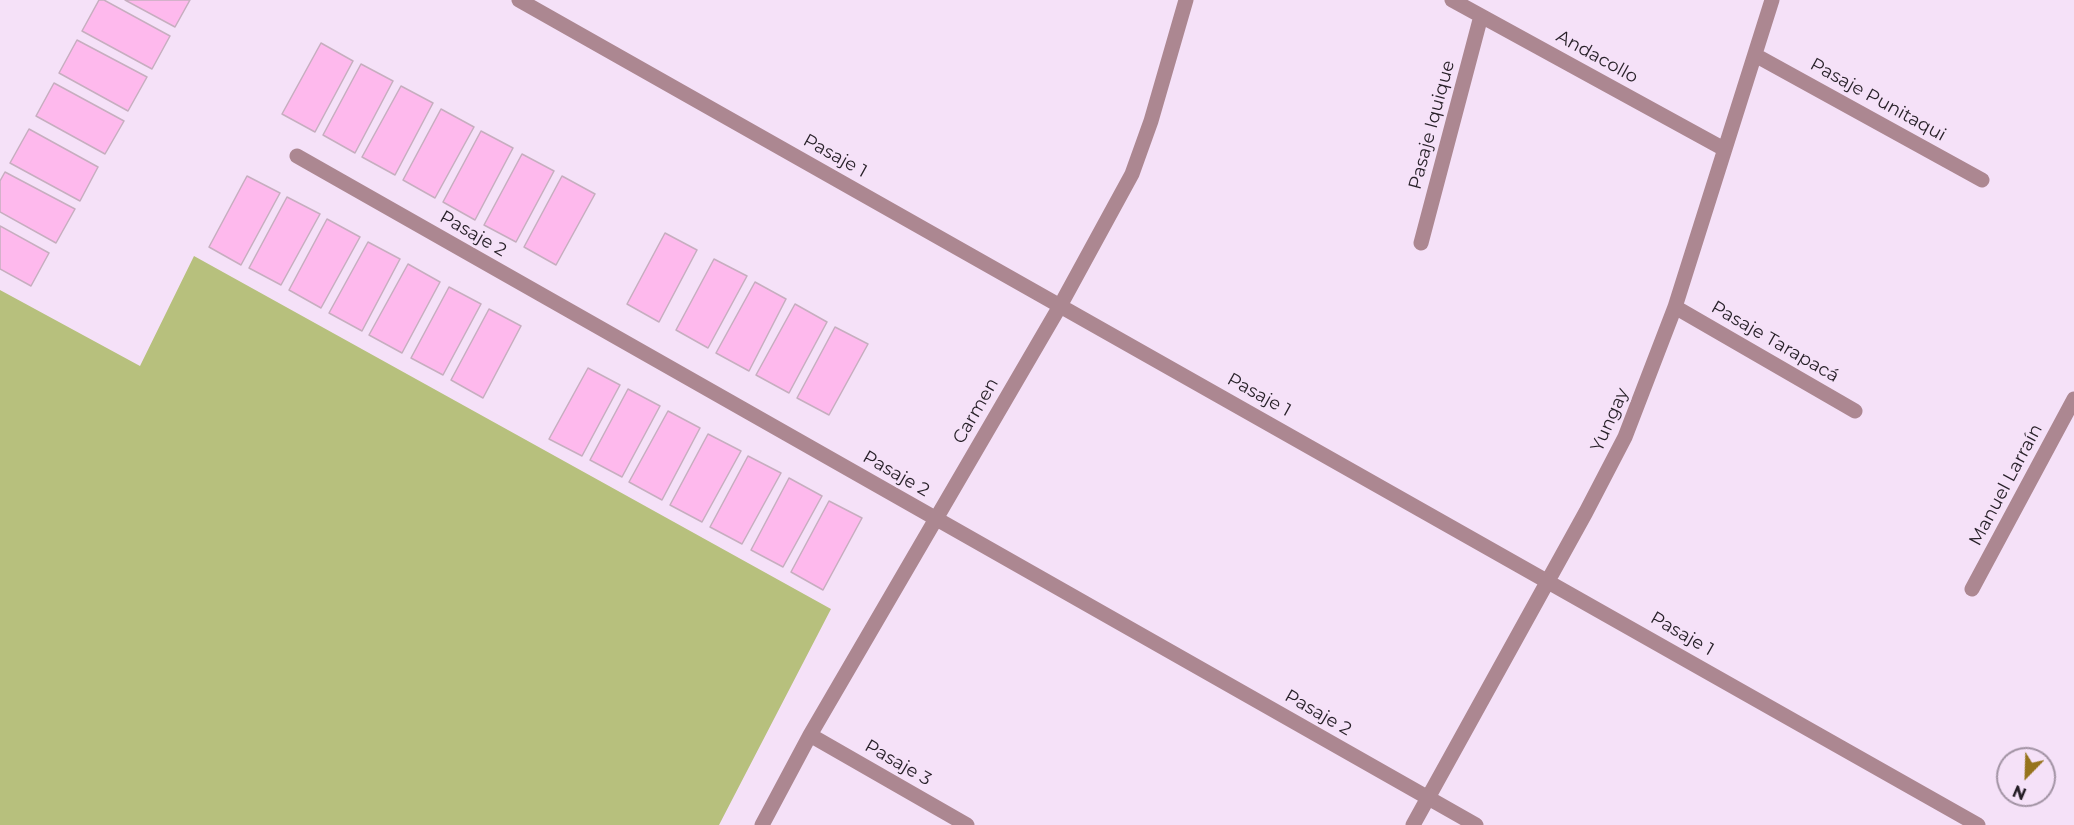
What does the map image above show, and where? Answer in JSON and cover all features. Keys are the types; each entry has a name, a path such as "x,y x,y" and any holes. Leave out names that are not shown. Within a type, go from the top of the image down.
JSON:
{"street":[{"name":"Pasaje 1","path":"519,0 1978,825"},
{"name":"Carmen","path":"762,825 810,735 1060,306 1132,174 1151,121 1186,0"},
{"name":"Andacollo","path":"1452,0 1724,149"},
{"name":"Yungay","path":"1413,825 1625,437 1675,307 1772,0"},
{"name":"Pasaje Iquique","path":"1421,243 1481,16"},
{"name":"Pasaje Punitaqui","path":"1755,55 1982,180"},
{"name":"Pasaje 2","path":"297,156 1476,825"},
{"name":"Pasaje Tarapacá","path":"1675,307 1855,411"},
{"name":"Manuel Larraín","path":"1972,589 2074,399"},
{"name":"Pasaje 3","path":"810,735 967,825"}],"green space":[{"path":"194,256 831,609 719,825 0,825 0,290 140,366"}],"building":[{"path":"99,0 104,0 170,36 152,69 82,31"},
{"path":"125,0 190,0 175,27"},
{"path":"77,40 147,77 128,111 59,73"},
{"path":"321,43 353,61 315,132 282,114"},
{"path":"361,64 393,81 355,153 323,135"},
{"path":"54,83 124,121 105,154 36,116"},
{"path":"401,86 433,103 395,175 362,157"},
{"path":"441,109 474,127 435,198 403,180"},
{"path":"29,129 98,167 80,201 10,163"},
{"path":"481,131 513,148 475,220 443,202"},
{"path":"522,154 554,171 516,242 484,225"},
{"path":"5,172 75,209 56,243 0,212 0,181"},
{"path":"247,176 280,193 241,265 209,247"},
{"path":"562,176 595,194 556,265 524,247"},
{"path":"287,197 320,214 281,285 249,268"},
{"path":"327,219 360,237 321,308 289,290"},
{"path":"0,226 49,253 31,286 0,269"},
{"path":"665,233 697,250 659,322 627,304"},
{"path":"368,242 400,259 362,331 329,313"},
{"path":"714,259 747,276 708,348 676,330"},
{"path":"408,264 440,282 402,353 369,335"},
{"path":"755,282 786,299 749,371 716,353"},
{"path":"449,287 481,304 443,375 411,358"},
{"path":"795,304 827,322 789,393 756,375"},
{"path":"489,309 521,326 483,398 451,380"},
{"path":"835,327 868,344 829,415 797,398"},
{"path":"588,368 620,385 582,456 549,439"},
{"path":"628,389 660,406 622,477 590,460"},
{"path":"668,411 700,428 662,500 629,482"},
{"path":"708,434 741,451 702,522 670,505"},
{"path":"748,456 781,473 742,544 710,527"},
{"path":"789,478 822,496 783,567 751,550"},
{"path":"829,501 862,518 823,590 791,572"}]}
